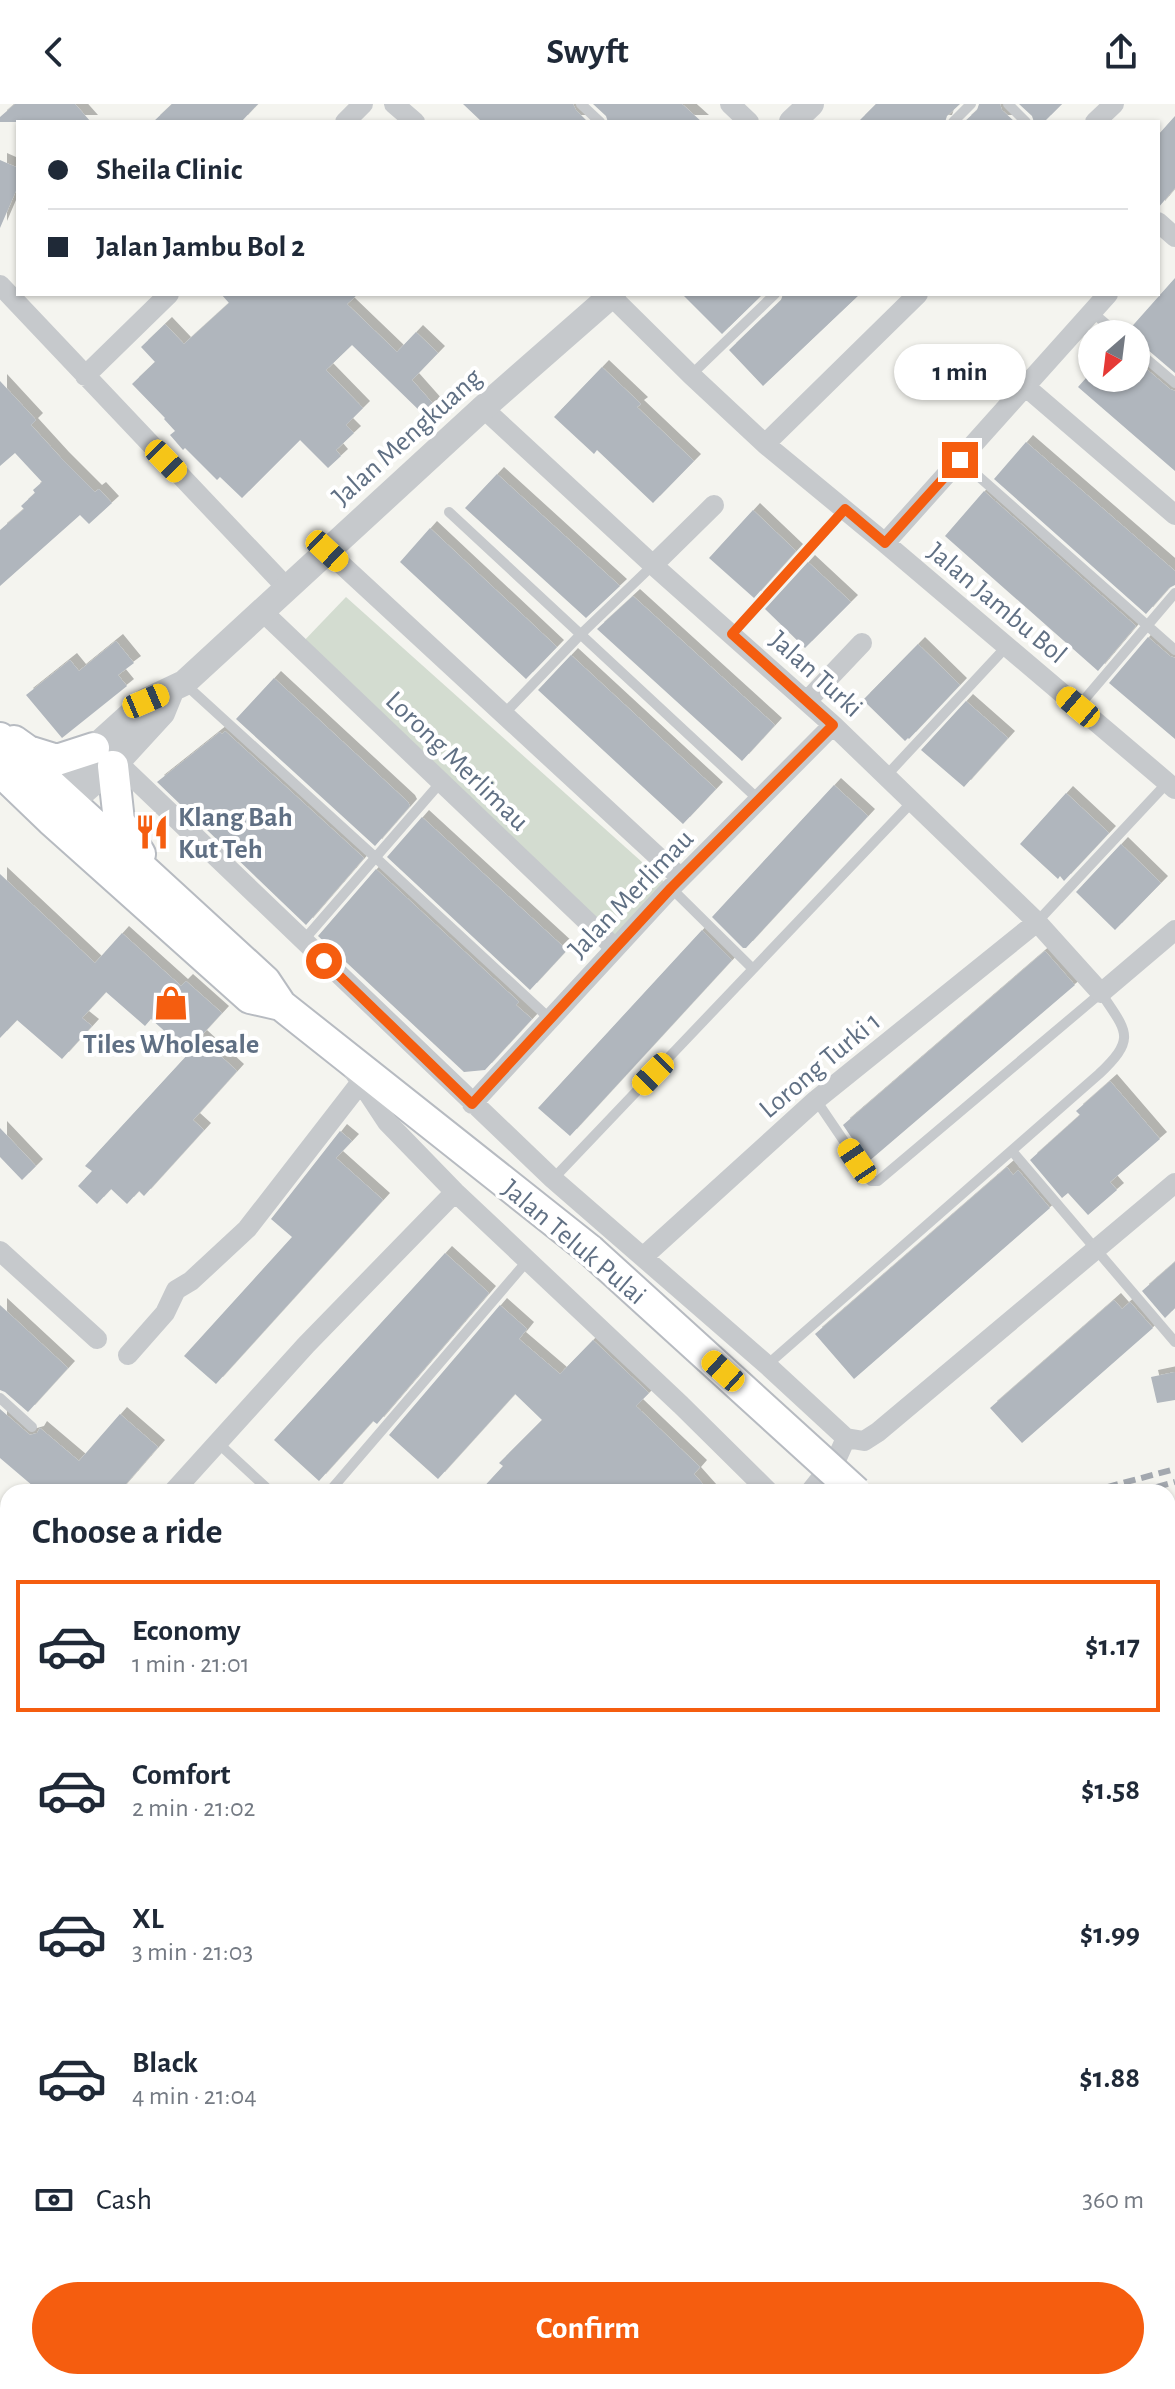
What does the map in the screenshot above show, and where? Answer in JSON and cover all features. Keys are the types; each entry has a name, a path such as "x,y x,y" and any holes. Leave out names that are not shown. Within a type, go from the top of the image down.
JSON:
{"main road":[{"path":"0,731 28,751 57,760 108,759 119,821 158,881"},
{"name":"Jalan Teluk Pulai","path":"0,738 52,804 250,998 281,1005"},
{"name":"Jalan Teluk Pulai","path":"0,771 52,804 158,881 265,981 281,1005 590,1250 847,1484"}],"street":[{"path":"347,120 363,104"},
{"path":"730,104 747,120"},
{"path":"794,120 811,104"},
{"path":"1097,120 1114,104"},
{"path":"396,105 413,120"},
{"path":"0,285 287,588"},
{"path":"85,376 167,296"},
{"name":"Jalan Mengkuang","path":"52,804 108,759 146,701 177,687 263,612 483,408 610,296"},
{"name":"Jalan Jambu Bol","path":"612,296 765,444 1171,786"},
{"path":"765,444 916,296"},
{"path":"885,543 1106,296"},
{"path":"1026,387 1175,515"},
{"name":"Jalan Turki","path":"483,408 833,725 1037,922 1101,993"},
{"path":"653,565 714,505"},
{"path":"327,551 504,714 676,883"},
{"name":"Lorong Merlimau","path":"263,612 615,948"},
{"path":"807,701 862,643"},
{"name":"Jalan Merlimau","path":"472,1104 676,883 833,725"},
{"path":"108,759 553,1179 846,1438 864,1441 878,1432 1175,1183"},
{"name":"Lorong Turki 1","path":"643,1257 816,1100 1037,922"},
{"path":"1101,993 1175,930"},
{"path":"338,1050 387,1122 455,1192 761,1484"},
{"path":"128,1355 165,1313 176,1290 191,1281 247,1229 361,1082"},
{"path":"180,1484 306,1345 455,1192"},
{"path":"0,1251 97,1339"},
{"path":"816,1484 837,1458 846,1438"}],"lane":[{"path":"581,104 598,120"},
{"path":"955,120 971,104"},
{"path":"1008,104 1024,120"},
{"path":"691,375 773,296"},
{"path":"1092,312 1101,320"},
{"path":"1150,362 1175,383"},
{"path":"960,460 1175,650"},
{"path":"732,634 845,509"},
{"path":"449,512 759,800"},
{"path":"504,714 653,565"},
{"path":"1078,707 1175,593"},
{"path":"886,776 1007,646"},
{"path":"177,687 375,857 550,1019"},
{"path":"303,941 441,782"},
{"path":"1037,922 1171,786"},
{"path":"553,1179 913,801"},
{"path":"676,883 753,969"},
{"path":"767,1365 1116,1058 1125,1041 1125,1029 1101,993 878,1181 871,1181 816,1100"},
{"path":"1012,1151 1175,1342"},
{"path":"336,1484 528,1260"},
{"path":"0,1398 32,1427"},
{"path":"218,1443 262,1484"}],"shaded area":[{"path":"346,597 671,888 623,946 300,645"}],"building":[{"path":"15,104 75,104 89,120 0,122 0,117"},
{"path":"172,104 258,104 243,120 155,120"},
{"path":"463,104 573,104 586,120 480,120"},
{"path":"593,104 682,104 700,120 607,120"},
{"path":"876,104 960,104 946,120 860,120"},
{"path":"979,104 1000,104 1013,120 966,120"},
{"path":"1019,104 1062,104 1046,120 1033,120"},
{"path":"1175,116 1175,188 1160,206 1160,133"},
{"path":"0,160 16,167 16,191 0,228"},
{"path":"1175,278 1175,373 1150,352 1150,320 1138,320"},
{"path":"223,296 356,296 347,304 397,352 416,332 438,353 412,380 436,407 426,417 352,345 326,370 363,408 346,425 354,433 336,450 341,456 328,468 300,440 242,498 220,477 217,480 185,448 183,450 170,435 175,431 165,418 132,384 155,362 141,347 165,324 184,344 229,303"},
{"path":"684,296 761,296 722,334"},
{"path":"782,296 858,296 763,386 729,350"},
{"path":"602,367 641,404 637,407 694,461 653,503 597,450 594,454 554,417"},
{"path":"1150,372 1175,391 1175,471 1084,392 1150,392"},
{"path":"0,381 36,420 31,425 62,459 95,492 99,489 112,503 89,524 80,515 0,586 0,530 24,509 21,506 42,482 15,453 0,466"},
{"path":"1026,442 1175,571 1175,585 1146,614 994,479"},
{"path":"497,474 620,586 586,618 465,508"},
{"path":"984,491 1136,626 1098,671 945,536"},
{"path":"753,510 796,551 754,598 709,558"},
{"path":"430,528 557,647 526,679 400,562"},
{"path":"808,562 851,602 805,648 765,609"},
{"path":"633,596 775,725 742,761 597,629"},
{"path":"1148,637 1175,658 1175,739 1109,683"},
{"path":"116,641 134,663 118,675 127,686 62,738 26,695 70,660 79,671"},
{"path":"918,644 960,685 905,741 863,700"},
{"path":"571,655 716,789 683,824 538,690"},
{"path":"274,678 408,802 410,806 375,846 236,719"},
{"path":"966,701 1008,738 964,787 921,750"},
{"path":"225,731 364,858 306,925 157,782"},
{"path":"834,785 868,816 743,948 712,917"},
{"path":"1066,793 1109,833 1064,881 1020,844"},
{"path":"422,817 567,950 530,990 387,857"},
{"path":"1121,844 1161,883 1115,930 1076,892"},
{"path":"376,869 519,1002 516,1005 532,1019 485,1070 464,1072 318,936"},
{"path":"0,874 95,963 122,933 181,986 186,981 222,1013 200,1037 237,1071 193,1120 204,1130 144,1196 139,1191 127,1204 111,1189 97,1204 78,1186 92,1171 85,1166 189,1053 151,1019 145,1026 106,992 82,1018 92,1026 62,1059 17,1020 0,1038"},
{"path":"702,930 732,960 570,1136 538,1108"},
{"path":"1045,951 1075,985 868,1162 843,1125"},
{"path":"1110,1081 1160,1139 1110,1182 1117,1190 1088,1215 1068,1193 1062,1198 1030,1160 1080,1115 1076,1111"},
{"path":"0,1128 36,1166 22,1180 0,1157"},
{"path":"340,1131 352,1141 336,1158 383,1200 216,1384 184,1356 292,1237 271,1219"},
{"path":"1007,1167 1013,1175 1018,1170 1050,1208 854,1379 815,1334"},
{"path":"445,1253 489,1293 377,1424 373,1421 319,1481 274,1440"},
{"path":"1175,1262 1175,1308 1165,1318 1142,1291"},
{"path":"1114,1300 1122,1309 1130,1302 1153,1328 1022,1443 990,1408"},
{"path":"0,1305 68,1368 28,1412 0,1390"},
{"path":"500,1305 527,1329 519,1339 560,1374 593,1340 649,1393 636,1406 700,1467 694,1474 703,1484 486,1484 503,1466 499,1463 542,1420 515,1394 438,1479 389,1435"},
{"path":"1175,1372 1175,1400 1157,1403 1151,1377"},
{"path":"0,1409 30,1435 40,1428 79,1461 120,1414 158,1447 126,1484 31,1484 0,1458"}],"railway":[{"path":"1119,1484 1175,1469"},
{"path":"1168,1484 1175,1482"}],"place":[{"name":"Klang Bah Kut Teh","path":"152,832"},
{"name":"Tiles Wholesale","path":"171,1003"}],"route":[{"path":"324,961 472,1104 671,888 833,725 732,634 845,509 885,543 960,460"}]}
